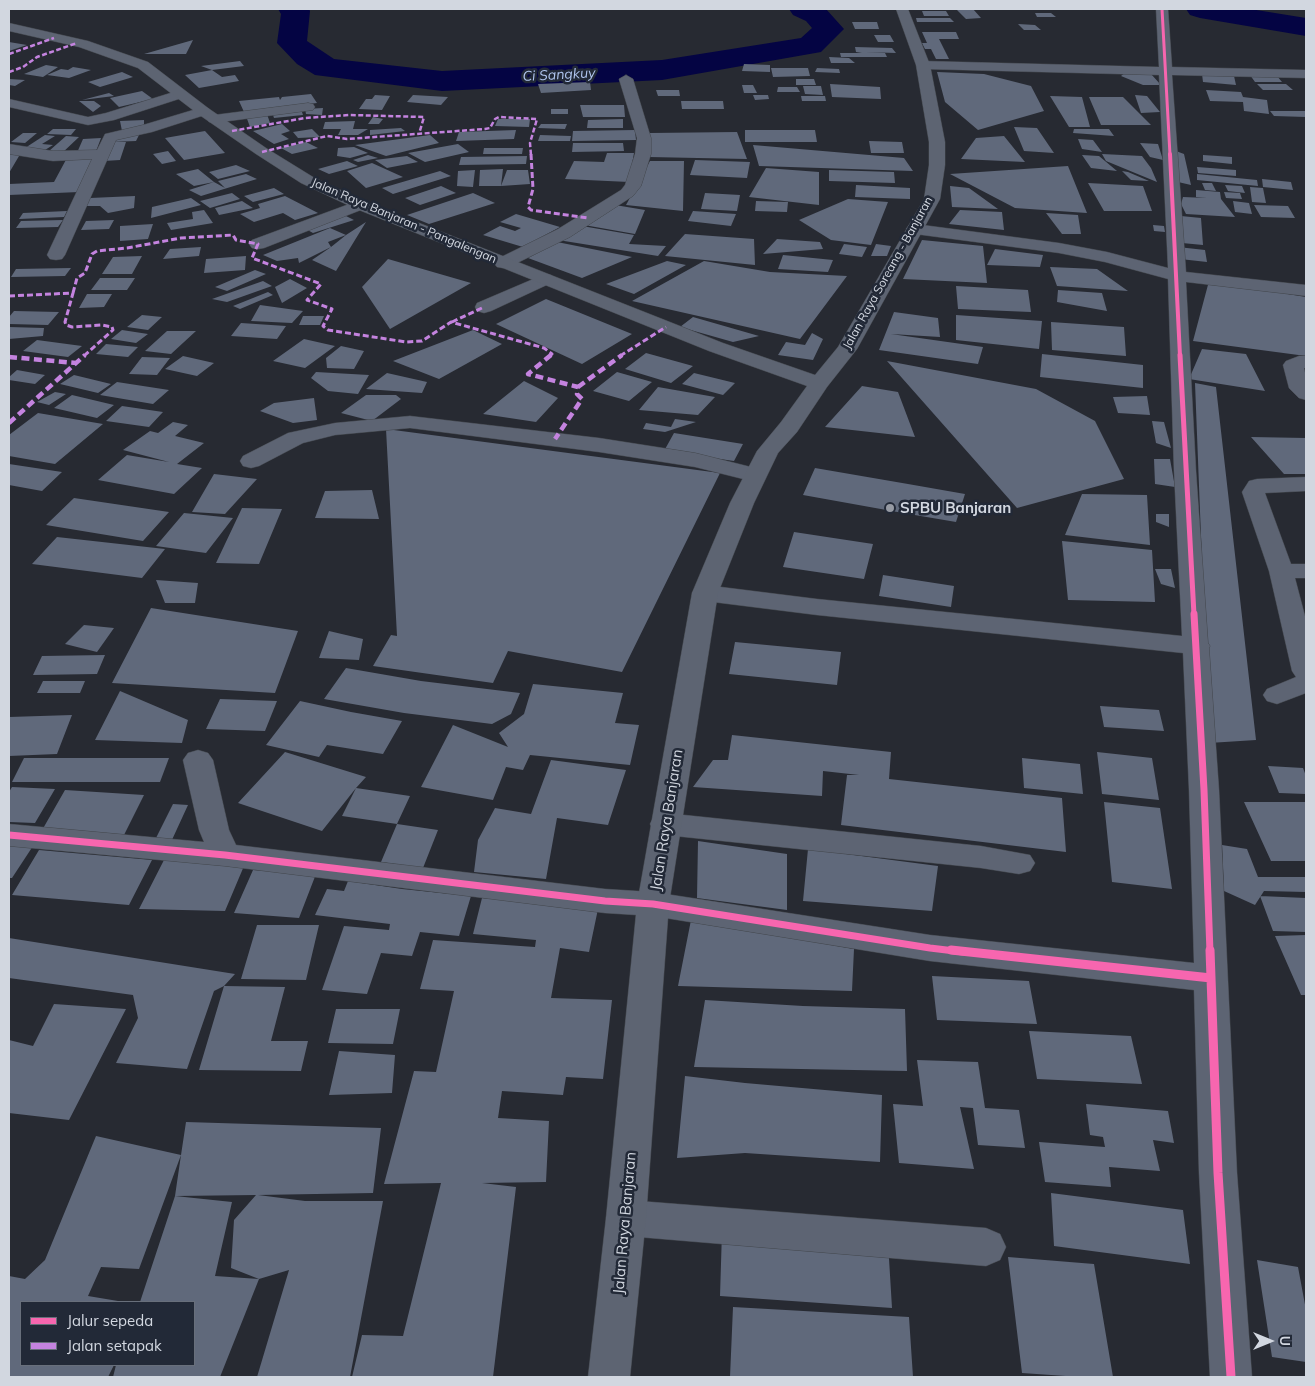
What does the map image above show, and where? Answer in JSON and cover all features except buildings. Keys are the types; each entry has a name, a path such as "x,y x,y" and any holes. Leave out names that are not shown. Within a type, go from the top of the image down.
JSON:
{"main road":[{"name":"Jalan Raya Soreang - Banjaran","path":"819,383 847,349 932,199 937,165 937,142 923,65 902,9"},
{"name":"Jalan Raya Banjaran - Pangalengan","path":"9,27 83,44 128,58 143,65 261,151 307,180 360,205 732,353 819,383"},
{"name":"Jalan Raya Banjaran","path":"609,1377 626,1218 653,904 705,593 768,451 789,427 819,383"}],"street":[{"path":"1162,9 1177,276 1185,471 1197,646 1219,1182 1231,1377"},
{"path":"923,65 1306,74"},
{"path":"503,263 564,233 627,193 633,186 643,154 644,138 626,79"},
{"path":"9,103 88,121 194,104 308,107"},
{"path":"56,255 110,137 147,129 172,120 194,104"},
{"path":"9,149 53,156 102,154"},
{"path":"258,244 360,205"},
{"path":"916,229 1059,248 1177,276 1306,290"},
{"path":"484,307 545,279"},
{"path":"1306,362 1299,362 1294,365 1299,388 1306,394"},
{"path":"251,461 296,438 335,429 410,422 599,445 694,460 756,475"},
{"path":"1306,484 1257,486 1253,492 1281,571 1306,671"},
{"path":"1281,571 1306,571"},
{"path":"705,593 818,607 1197,646"},
{"path":"1277,695 1306,683"},
{"path":"198,760 214,830 225,855"},
{"path":"666,824 981,857 1019,863"},
{"path":"9,834 59,841 225,855 606,901 653,904 930,948 1211,978"},
{"path":"626,1218 986,1246"}],"waterway":[{"name":"Ci Sangkuy","path":"292,9 296,11 292,43 308,57 326,68 442,81 662,70 810,46 829,29 816,15 803,9"},
{"name":"Ci Sangkuy","path":"1200,9 1306,27"}],"marked path":[{"path":"9,54 54,38"},
{"path":"9,72 23,67 37,57 77,43"},
{"path":"232,131 305,118 350,115 424,117 419,134"},
{"path":"262,152 327,136 347,139 485,129 490,128 495,119 499,117 534,118 537,119 530,143 533,189 528,207 531,210 588,218"},
{"path":"73,293 77,278 85,273 92,254 97,251 127,248 181,238 233,235 236,240 258,244 252,258 321,284 307,300 332,309 323,326 328,330 406,342 422,341 451,322 544,348 552,354 528,374 578,387 577,394 582,399 555,439"},
{"path":"9,296 73,293 65,322 66,325 72,327 102,325 112,327 113,330 9,423"},
{"path":"452,322 484,307"},
{"path":"578,387 620,356 666,327"},
{"path":"9,357 76,363"}],"cycle path":[{"path":"1162,9 1177,276 1185,471 1204,790 1218,1173 1231,1377"},
{"path":"9,835 225,855 605,901 653,904 930,948 1211,978"}],"place":[{"name":"SPBU Banjaran","path":"890,508"}]}
